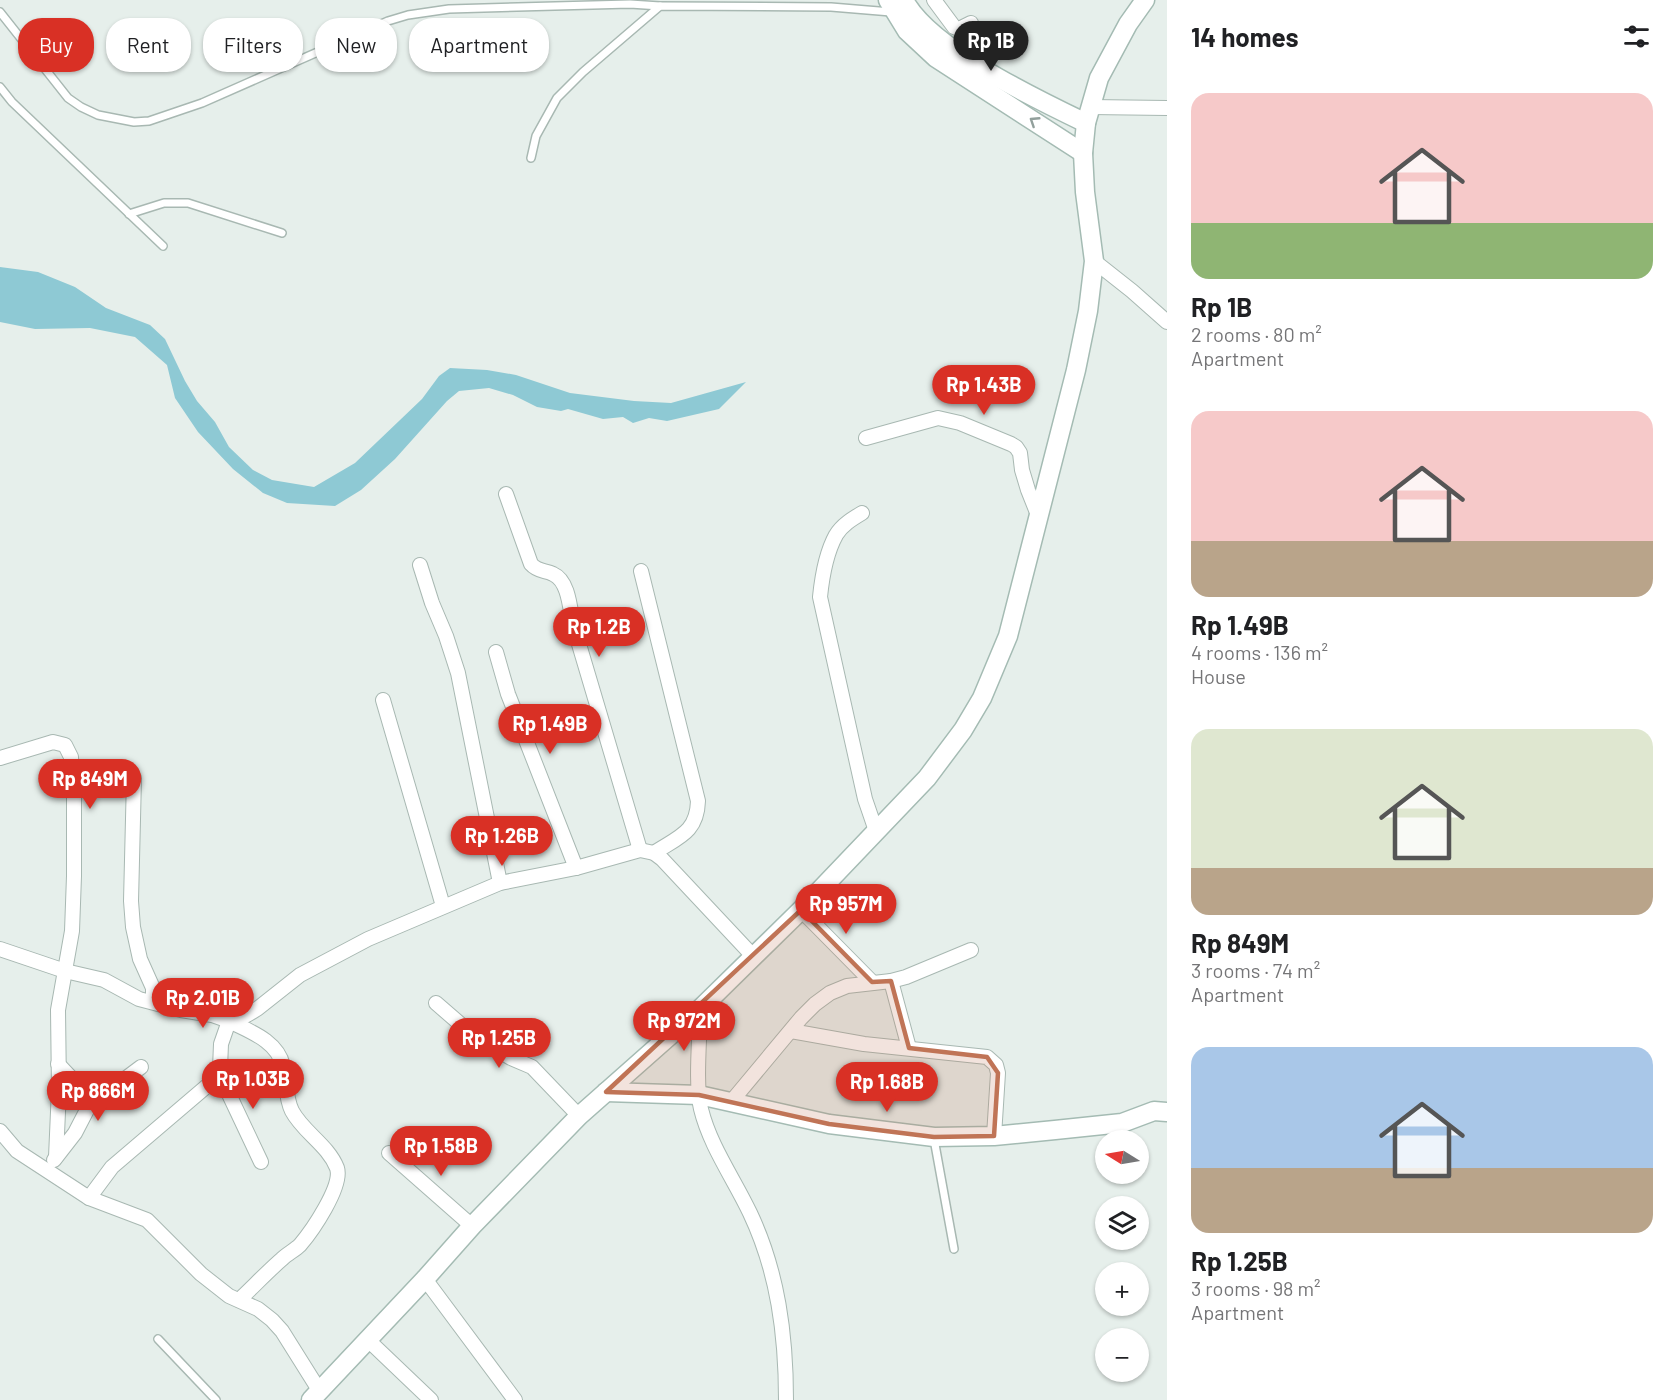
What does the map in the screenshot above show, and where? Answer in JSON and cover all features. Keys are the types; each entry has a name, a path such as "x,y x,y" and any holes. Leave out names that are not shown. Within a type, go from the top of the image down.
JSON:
{"main road":[{"path":"315,1395 472,1226 579,1116 700,1009 801,910 927,778 963,730 982,698 1008,636 1076,370 1088,311 1094,261 1085,192 1083,153 1088,115 1099,78 1128,24 1145,0"},
{"path":"902,4 927,30 1038,100 1088,115"},
{"path":"902,4 914,38 936,58 1083,153"},
{"path":"606,1092 699,1095 829,1124 934,1137 994,1136 1122,1123 1163,1110"}],"street":[{"path":"934,0 954,27 959,29 971,23"},
{"path":"1088,115 1167,108"},
{"path":"1094,261 1167,322"},
{"path":"866,438 938,418 960,423 1011,444 1020,453 1022,470 1038,515"},
{"path":"506,494 531,564 538,570 556,575 564,586 573,624 640,850"},
{"path":"862,513 836,534 821,580 820,597 865,800 876,831"},
{"path":"420,565 458,672 500,883"},
{"path":"641,571 698,801 696,820 692,828 654,853"},
{"path":"496,652 508,694 576,868"},
{"path":"382,700 443,906"},
{"path":"0,758 53,742 65,745 71,756 75,876 72,931 58,1010 59,1089 56,1157"},
{"path":"134,778 133,919 140,959 153,988 153,1002"},
{"path":"229,1021 257,1009 309,970 368,939 443,906 500,883 576,868 640,850 654,853 662,859 753,956"},
{"path":"801,910 872,982"},
{"path":"0,949 65,971 104,980 119,986 128,994 153,1002 221,1017 261,1038 278,1053 283,1064 292,1111 332,1160 338,1177 329,1200 300,1245 282,1258 239,1300"},
{"path":"731,1102 790,1031 815,1004 830,993 847,986 891,981 971,950"},
{"path":"891,981 909,1048"},
{"path":"436,1003 474,1036 511,1058 532,1067 579,1116"},
{"path":"700,1009 699,1095 706,1125 750,1214 771,1268 782,1319 786,1400"},
{"path":"229,1021 221,1044 219,1073 261,1162"},
{"path":"790,1031 864,1044 980,1055 992,1060 998,1073 994,1136"},
{"path":"58,1064 93,1101"},
{"path":"48,1173 93,1101 141,1067"},
{"path":"88,1198 112,1167 214,1080 219,1073"},
{"path":"0,1131 17,1151 88,1198 147,1220 201,1274 229,1296 258,1310 272,1320 282,1331 315,1395"},
{"path":"389,1153 472,1226"},
{"path":"425,1279 515,1400"},
{"path":"367,1339 430,1400"}],"lane":[{"path":"0,12 68,98 98,115 134,122 149,121 202,103 388,21 425,11 630,4 831,7 902,4"},
{"path":"531,158 536,136 557,98 583,72 660,6"},
{"path":"0,87 12,102 163,246"},
{"path":"129,214 164,203 188,203 282,233"},
{"path":"934,1137 954,1249"},
{"path":"158,1339 216,1400"}],"highlighted area":[{"path":"801,910 872,982 891,981 909,1048 987,1057 998,1073 994,1136 934,1137 829,1124 699,1095 606,1092"}],"water":[{"path":"0,267 38,272 75,287 106,308 150,325 165,339 185,381 197,401 215,422 229,447 253,470 272,480 314,487 355,463 422,399 439,376 450,368 487,370 516,375 570,393 671,403 746,382 719,409 667,421 649,418 633,423 623,417 603,419 568,409 561,411 537,407 513,395 489,388 459,391 447,401 395,459 361,490 335,506 287,503 263,493 233,469 198,432 175,398 167,365 135,337 90,328 35,329 0,322"}]}
